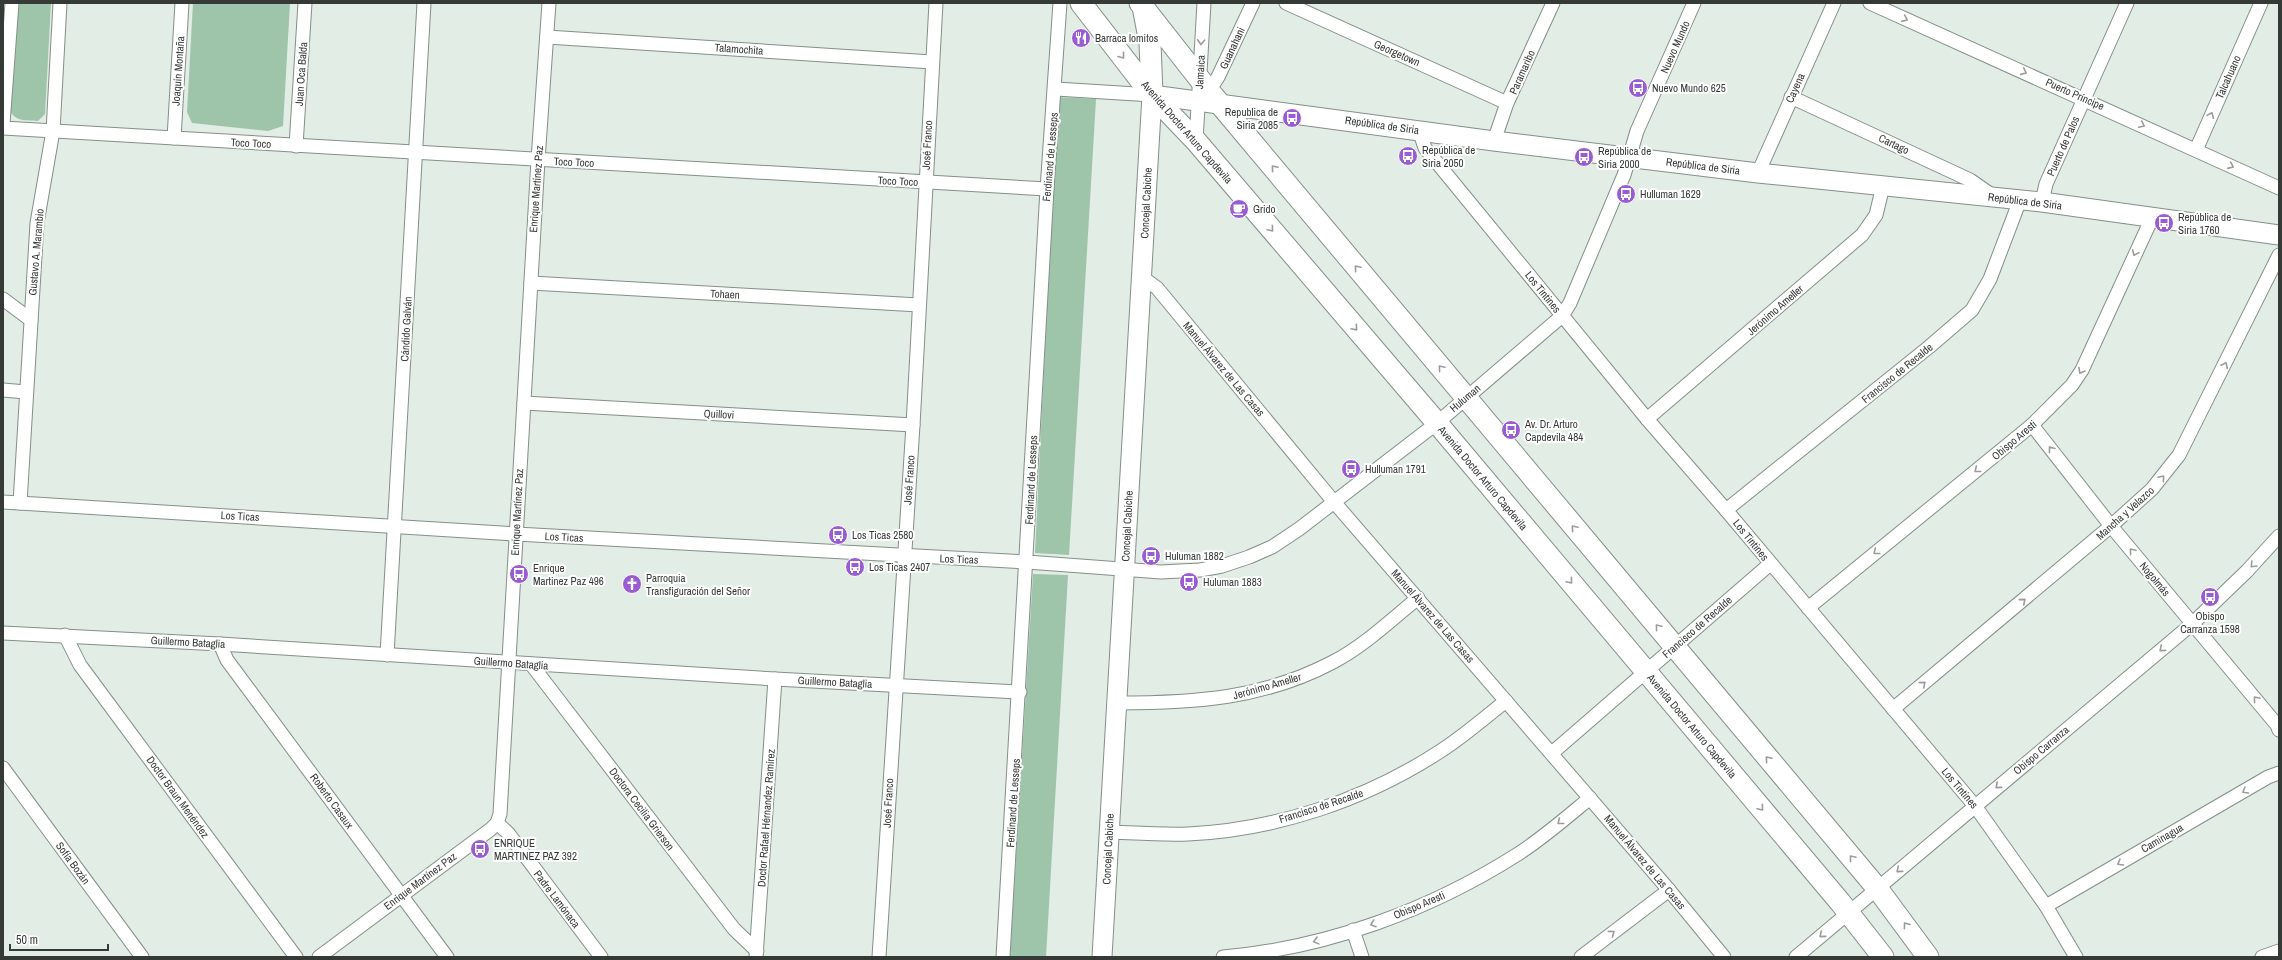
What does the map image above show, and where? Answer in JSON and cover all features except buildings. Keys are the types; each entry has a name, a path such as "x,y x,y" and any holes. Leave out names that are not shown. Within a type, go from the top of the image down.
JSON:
{"main road":[{"name":"Avenida Doctor Arturo Capdevila","path":"1080,3 1152,95 1196,141 1437,422 1848,912 1883,957"},
{"path":"1141,5 1150,43 1152,95"},
{"path":"1141,5 1207,93 1466,398 1877,888 1928,957"},
{"name":"República de Siria","path":"1152,95 1207,93 1419,130 1494,141 1883,186 2042,202 2279,235"},
{"name":"Concejal Cabiche","path":"1102,957 1152,95"}],"street":[{"path":"3,124 12,3"},
{"name":"Gustavo A. Marambio","path":"20,503 39,209 53,131 60,3"},
{"name":"Joaquín Montaña","path":"174,138 182,3"},
{"name":"Juan Oca Balda","path":"296,146 305,3"},
{"name":"Cándido Galván","path":"387,655 424,3"},
{"name":"Enrique Martínez Paz","path":"319,957 497,823 500,814 538,160 550,3"},
{"name":"José Franco","path":"879,957 913,425 925,182 936,3"},
{"name":"Ferdinand de Lesseps","path":"1003,957 1020,692 1047,189 1056,89 1060,3"},
{"name":"Jamaica","path":"1196,141 1207,93 1204,3"},
{"name":"Guanahani","path":"1207,93 1218,77 1253,3"},
{"name":"Georgetown","path":"1286,3 1508,103"},
{"name":"Paramaribo","path":"1494,141 1508,103 1553,3"},
{"name":"Nuevo Mundo","path":"1629,157 1637,131 1694,3"},
{"name":"Cayena","path":"1758,172 1834,3"},
{"name":"Puerto Príncipe","path":"1870,3 2279,188"},
{"name":"Puerto de Palos","path":"2042,202 2046,184 2127,3"},
{"name":"Talcahuano","path":"2196,150 2261,3"},
{"name":"Talamochita","path":"547,37 932,62"},
{"name":"República de Siria","path":"1056,89 1152,95"},
{"name":"Cartago","path":"1791,97 1970,180 1995,197"},
{"name":"Toco Toco","path":"3,128 1047,189"},
{"name":"Los Tintines","path":"1419,130 1425,148 1562,316 1647,419 1726,510 1975,806 2046,906 2076,957"},
{"name":"Huluman","path":"1124,570 1184,572 1222,566 1272,547 1299,529 1437,422 1562,316 1570,303 1624,175 1629,157"},
{"name":"Jerónimo Ameller","path":"1647,419 1862,235 1876,215 1883,186"},
{"name":"Francisco de Recalde","path":"1726,510 1929,347 1972,310 1990,278 2020,200"},
{"name":"Obispo Aresti","path":"1808,608 2032,425 2072,385 2082,370 2152,218"},
{"name":"Mancha y Velazco","path":"1893,709 2111,526 2152,489 2179,455 2279,255"},
{"name":"Manuel Álvarez de Las Casas","path":"1142,277 1158,288 1334,502 1552,753 1724,957"},
{"name":"Tohaen","path":"531,283 919,305"},
{"path":"3,299 31,320"},
{"path":"3,390 26,392"},
{"name":"Quillovi","path":"524,402 913,425"},
{"name":"Nogolmás","path":"2032,425 2111,526 2277,725 2279,730"},
{"name":"Los Ticas","path":"3,502 904,557 1027,562 1124,570"},
{"name":"Obispo Carranza","path":"1796,957 2192,624 2247,571 2279,536"},
{"name":"Francisco de Recalde","path":"1552,753 1646,672 1673,646 1770,564"},
{"name":"Jerónimo Ameller","path":"1117,703 1170,703 1233,697 1301,677 1334,662 1354,649 1418,598"},
{"name":"Guillermo Bataglia","path":"3,633 65,635 775,679 1020,692"},
{"name":"Doctor Braun Menéndez","path":"65,635 80,664 296,957"},
{"name":"Roberto Casaux","path":"220,644 227,660 447,957"},
{"name":"Doctora Cecilia Grierson","path":"531,664 734,929 756,954"},
{"name":"Doctor Rafael Hérnandez Ramírez","path":"756,954 775,679"},
{"name":"Francisco de Recalde","path":"1109,832 1188,834 1219,831 1258,826 1323,808 1386,783 1415,767 1441,751 1506,701"},
{"name":"Sofía Bozán","path":"3,768 142,957"},
{"name":"Caminagua","path":"2046,906 2268,777 2279,773"},
{"name":"Obispo Aresti","path":"1223,957 1280,949 1354,930 1430,902 1474,880 1519,853 1590,798"},
{"name":"Padre Lamónaca","path":"497,823 508,833 601,957"},
{"path":"1581,957 1669,890"},
{"path":"1354,930 1362,957"},
{"path":"2262,957 2279,951"}],"green space":[{"path":"18,3 51,3 45,114 38,121 21,120 14,116 9,109"},
{"path":"193,3 290,3 283,126 268,131 192,123 187,112"},
{"path":"1057,97 1096,99 1069,555 1035,553"},
{"path":"1033,574 1068,575 1046,957 1010,957"}],"place":[{"name":"Barraca lomitos","path":"1081,38"},
{"name":"Nuevo Mundo 625","path":"1638,88"},
{"name":"Republica de Siria 2085","path":"1292,118"},
{"name":"República de Siria 2050","path":"1408,156"},
{"name":"República de Siria 2000","path":"1584,157"},
{"name":"Hulluman 1629","path":"1626,194"},
{"name":"Grido","path":"1239,209"},
{"name":"República de Siria 1760","path":"2164,223"},
{"name":"Av. Dr. Arturo Capdevila 484","path":"1511,430"},
{"name":"Hulluman 1791","path":"1351,469"},
{"name":"Los Ticas 2580","path":"838,535"},
{"name":"Huluman 1882","path":"1151,556"},
{"name":"Los Ticas 2407","path":"855,567"},
{"name":"Enrique Martinez Paz 496","path":"519,574"},
{"name":"Huluman 1883","path":"1189,582"},
{"name":"Parroquia Transfiguración del Señor","path":"632,584"},
{"name":"Obispo Carranza 1598","path":"2210,597"},
{"name":"ENRIQUE MARTINEZ PAZ 392","path":"480,849"}]}
